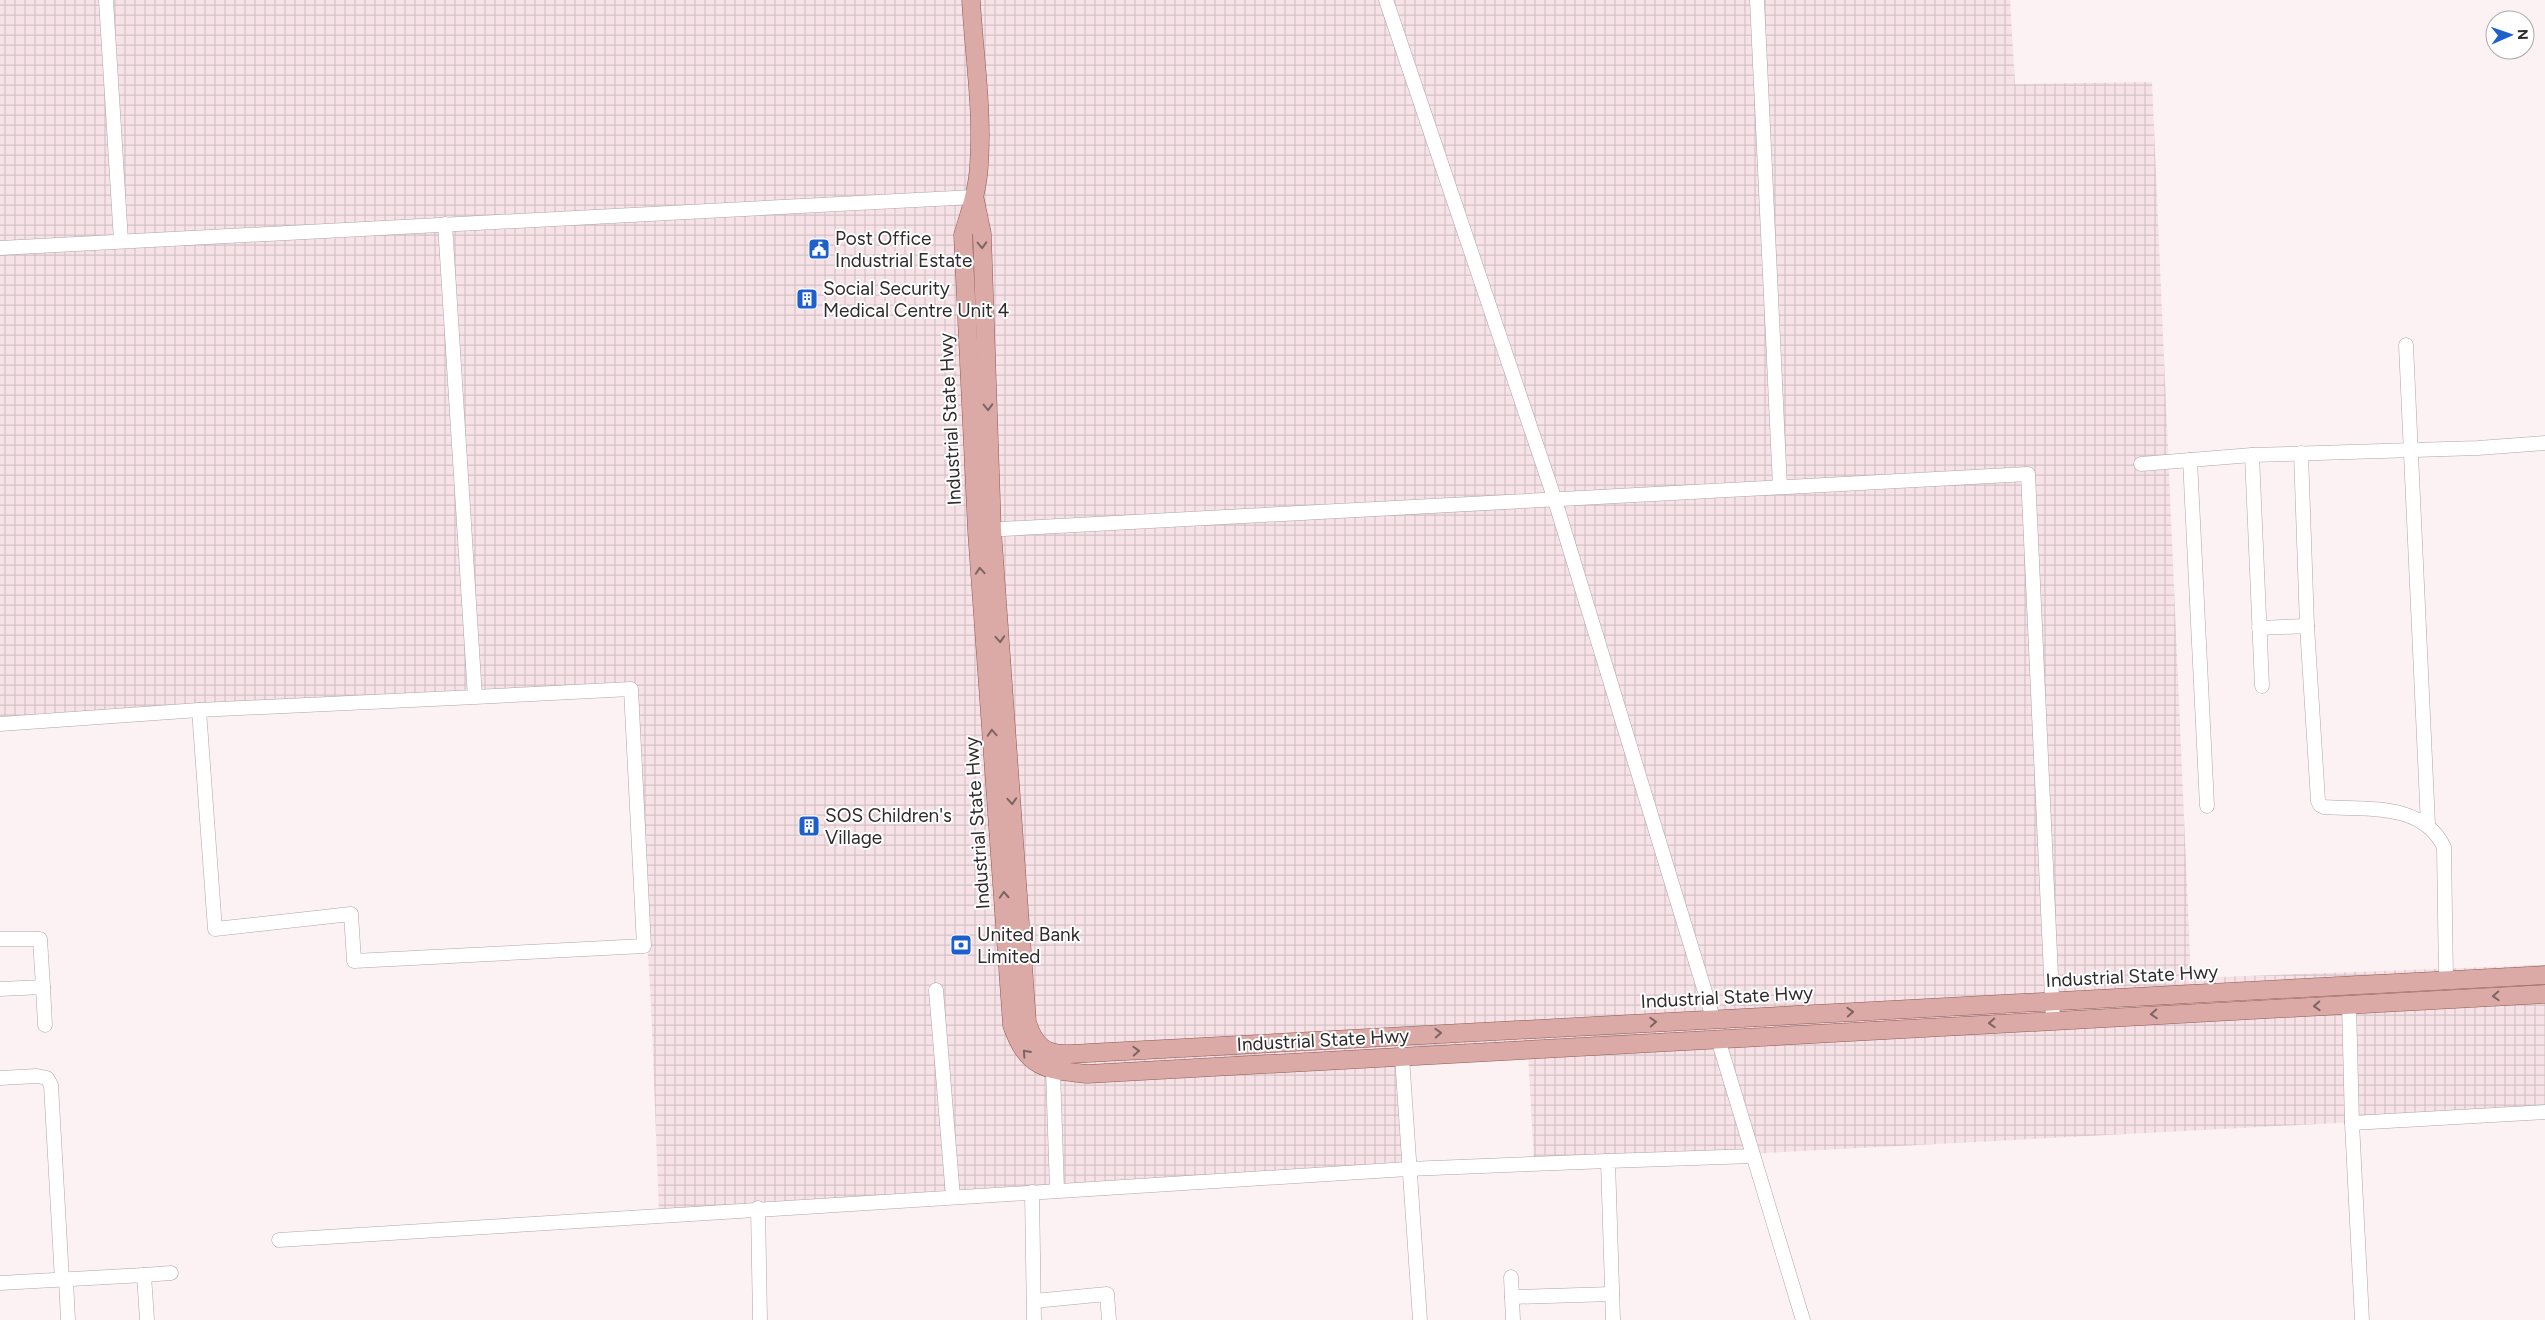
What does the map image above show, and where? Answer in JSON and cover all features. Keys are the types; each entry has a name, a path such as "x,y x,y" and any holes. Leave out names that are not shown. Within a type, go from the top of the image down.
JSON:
{"main road":[{"path":"971,0 980,136 979,166 974,197"},
{"name":"Industrial State Hwy","path":"974,197 982,234 984,530 1012,1025 1018,1042 1027,1057 1053,1070 1087,1074 1623,1045 2053,1019 2545,994"},
{"name":"Industrial State Hwy","path":"984,530 1027,1022 1038,1045 1057,1055 1713,1018 2545,975"},
{"path":"1813,1014 1815,1034"},
{"path":"1621,1024 1623,1045"}],"street":[{"path":"106,0 121,241"},
{"path":"1386,0 1555,500 1713,1018"},
{"path":"1757,0 1780,487"},
{"path":"0,248 974,197"},
{"path":"445,224 475,697"},
{"path":"2406,345 2428,825"},
{"path":"2140,464 2252,455 2478,448 2545,443"},
{"path":"2302,453 2307,626 2320,805 2400,812 2415,816 2438,835 2444,847 2446,980"},
{"path":"2252,455 2262,686"},
{"path":"2190,460 2208,806"},
{"path":"984,530 2028,474 2053,1019"},
{"path":"2259,628 2307,626"},
{"path":"0,724 199,710 632,689 644,946 354,961 351,914 215,929 199,710"},
{"path":"0,940 40,939 45,1025"},
{"path":"0,989 43,986"},
{"path":"936,990 953,1197"},
{"path":"2349,1004 2352,1123 2362,1320"},
{"path":"1718,1039 1803,1320"},
{"path":"1402,1057 1408,1170 1420,1320"},
{"path":"1053,1070 1057,1190"},
{"path":"0,1078 37,1076 46,1078 52,1085 68,1320"},
{"path":"2352,1123 2545,1112"},
{"path":"279,1240 1057,1190 1408,1170 1753,1156"},
{"path":"1608,1161 1613,1320"},
{"path":"1032,1192 1034,1320"},
{"path":"758,1208 760,1320"},
{"path":"0,1283 171,1273"},
{"path":"144,1275 147,1320"},
{"path":"1511,1277 1513,1320"},
{"path":"1034,1301 1107,1294 1108,1320"},
{"path":"1512,1297 1612,1294"}],"shaded area":[{"path":"0,0 2010,0 2015,84 2152,82 2191,978 2545,965 2545,1112 1747,1154 1534,1162 1528,1053 1400,1061 1402,1171 659,1213 651,1004 632,695 0,726"}],"place":[{"name":"Post Office Industrial Estate","path":"819,249"},
{"name":"Social Security Medical Centre Unit 4","path":"807,299"},
{"name":"SOS Children's Village","path":"809,826"},
{"name":"United Bank Limited","path":"961,945"}]}
